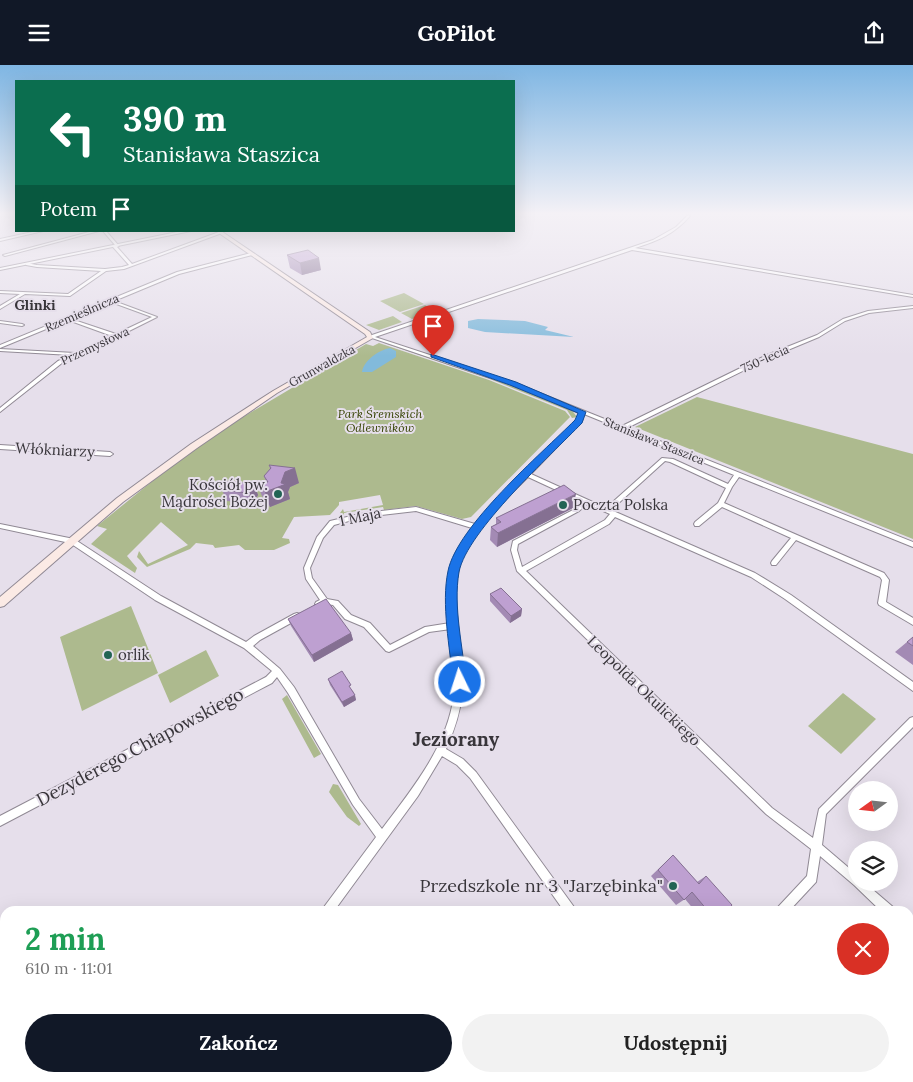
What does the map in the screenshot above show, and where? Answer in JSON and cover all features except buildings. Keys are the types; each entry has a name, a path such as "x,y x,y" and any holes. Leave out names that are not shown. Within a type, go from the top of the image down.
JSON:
{"main road":[{"name":"Stanisława Staszica","path":"261,260 368,333 370,337"},
{"name":"Grunwaldzka","path":"0,603 120,500 212,433 263,399 370,337"}],"street":[{"path":"0,269 45,260"},
{"path":"127,260 131,265"},
{"path":"27,264 37,267 105,270 143,260"},
{"name":"Rzemieślnicza","path":"0,349 188,270 226,260"},
{"name":"Grunwaldzka","path":"370,337 599,260"},
{"path":"701,260 913,296"},
{"path":"0,292 70,295 105,270"},
{"path":"0,307 24,293"},
{"name":"Przemysłowa","path":"0,410 46,371 155,317 111,301"},
{"name":"750-lecia","path":"622,428 772,355 818,336 846,319 872,312 913,307"},
{"path":"68,319 117,336"},
{"path":"0,322 22,325"},
{"name":"Stanisława Staszica","path":"370,337 490,375 913,545"},
{"path":"0,349 76,355"},
{"path":"332,906 428,774 441,751 452,724 460,682 452,591 454,570 462,549 476,527 580,419 582,412"},
{"name":"Włókniarzy","path":"0,447 110,454"},
{"path":"607,510 664,459 671,460 729,487"},
{"path":"697,524 721,504 738,474"},
{"path":"527,475 723,560 759,579 913,687"},
{"path":"587,501 577,510 515,543 514,550 521,571 607,522 615,513"},
{"path":"721,504 884,577 886,581 881,601 913,622"},
{"name":"1 Maja","path":"454,625 428,629 389,649 367,625 348,617 335,603 325,601 309,579 307,568 320,537 332,523 378,513 416,509 476,527"},
{"path":"0,526 72,541 158,598 247,646 277,671 291,690 356,802 382,837"},
{"path":"774,563 795,537"},
{"name":"Leopolda Okulickiego","path":"521,571 752,795 848,874"},
{"path":"314,607 325,601"},
{"path":"247,646 257,637 307,611"},
{"name":"Dezyderego Chłapowskiego","path":"0,821 268,680 277,671"},
{"path":"787,906 812,878 822,812 913,721"},
{"path":"441,751 460,762 473,775 566,906"},
{"name":"Leopolda Okulickiego","path":"867,891 883,906"}],"green space":[{"path":"404,293 424,304 400,312 380,301"},
{"path":"425,305 436,311 412,319 401,313"},
{"path":"393,316 402,322 379,330 366,325"},
{"path":"386,342 465,368 571,409 577,417 572,418 567,410 490,379 384,343"},
{"name":"Park Śremskich Odlewników","path":"379,343 489,380 565,411 570,417 471,517 462,519 416,506 384,510 383,507 344,513 344,515 340,513 343,509 344,512 383,505 380,495 339,502 339,505 330,515 294,517 282,538 289,539 290,543 274,550 245,550 239,545 215,548 213,545 196,543 190,549 147,567 137,557 139,551 148,564 188,545 161,522 127,556 137,568 135,573 91,544 107,529 97,526 171,466 238,420 366,344 373,346"},
{"path":"697,397 913,454 913,539 635,427"},
{"name":"orlik","path":"131,606 158,673 82,711 60,637"},
{"path":"206,650 219,676 170,703 158,675"},
{"path":"843,693 876,719 841,754 808,726"},
{"path":"287,695 321,754 314,758 282,699"},
{"path":"333,784 338,785 361,824 359,826 347,817 329,792"}],"water":[{"path":"478,319 525,321 548,327 545,330 574,337 485,332 468,328 468,321"},
{"path":"390,348 396,351 396,357 372,372 362,372 366,363 373,356"}],"place":[{"name":"Kościół pw. Mądrości Bożej","path":"278,494"},
{"name":"Poczta Polska","path":"563,505"},
{"name":"orlik","path":"108,655"},
{"name":"Przedszkole nr 3 \"Jarzębinka\"","path":"673,886"}],"district":[{"name":"Glinki","path":"35,305"},
{"name":"Jeziorany","path":"456,739"}],"route":[{"path":"433,356 468,367 582,412 578,421 476,527 460,552 454,570 452,601 460,682"}]}
